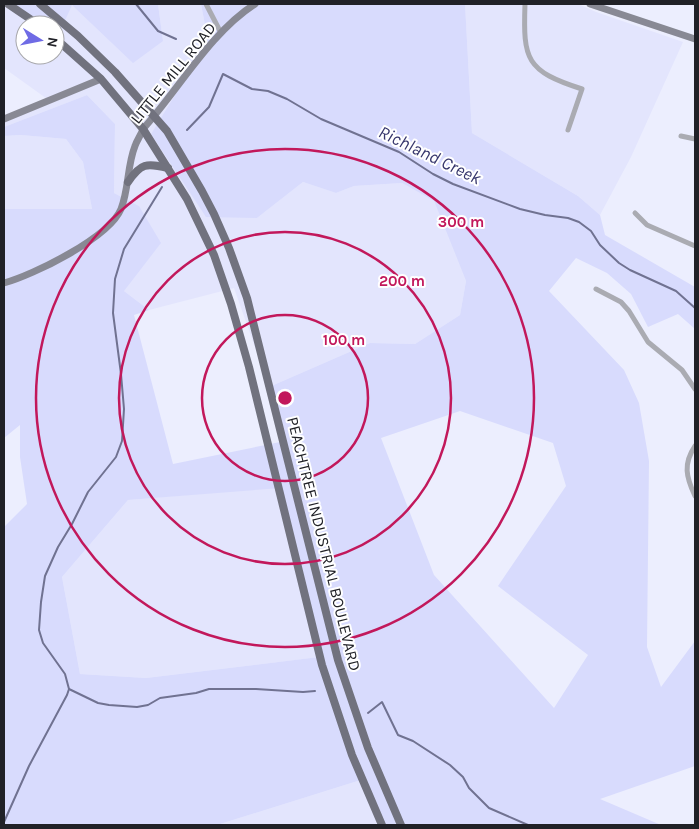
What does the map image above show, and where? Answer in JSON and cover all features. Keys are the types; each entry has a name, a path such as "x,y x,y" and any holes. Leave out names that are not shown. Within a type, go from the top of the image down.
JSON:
{"main road":[{"path":"8,4 24,15"},
{"name":"PEACHTREE INDUSTRIAL BOULEVARD","path":"40,4 78,36 115,72 167,132 202,191 229,248 248,298 338,660 368,748 401,825"},
{"name":"PEACHTREE INDUSTRIAL BOULEVARD","path":"65,47 100,79 144,129 187,199 214,255 244,349 322,665 352,755 382,825"},
{"path":"128,182 138,169 144,166 151,164 168,168"},
{"path":"268,446 284,443"}],"street":[{"path":"206,4 221,33"},
{"name":"LITTLE MILL ROAD","path":"4,283 34,272 76,250 107,229 120,211 128,182 134,147 144,129 221,33 243,12 255,4"},
{"path":"525,4 525,42 530,59 535,67 552,78 582,89 568,130"},
{"path":"590,4 695,39"},
{"path":"4,119 100,79"},
{"path":"680,136 695,139"},
{"path":"635,213 647,225 695,246"},
{"path":"596,289 621,302 629,311 648,342 682,370 695,389"},
{"path":"695,446 689,455 687,466 688,482 695,496"}],"shaded area":[{"path":"4,4 24,15 15,15 15,65 65,65 65,19 71,5 163,41 158,4 201,4 208,41 151,134 257,218 303,182 336,193 354,186 402,183 434,201 466,281 460,315 415,344 370,343 269,387 234,288 149,310 124,291 139,206 114,193 115,124 87,95 4,127 4,121 50,101 4,68"},
{"path":"7,4 158,4 163,41 133,63 72,5 65,20 65,15 24,15"},
{"path":"201,4 465,4 472,133 578,196 600,215 605,235 695,287 695,329 678,314 648,327 631,294 607,273 576,258 549,291 624,370 639,403 649,461 647,647 661,687 695,641 695,766 600,799 661,825 384,825 364,779 217,825 4,825 4,527 27,504 20,457 20,425 4,438 4,209 92,209 83,162 66,139 21,135 4,136 4,127 87,95 115,124 114,193 139,206 161,243 124,291 149,310 134,315 173,464 285,441 269,387 370,343 415,344 460,315 466,281 434,201 402,183 354,186 336,193 303,182 257,218 206,217 151,134 208,41","holes":["460,411 553,443 566,486 498,586 588,655 554,708 434,575 381,438","281,488 319,657 146,678 80,674 62,577 128,500"]},
{"path":"465,4 578,4 683,42 631,157 600,215 578,196 472,133"},
{"path":"21,135 66,139 83,162 92,209 4,209 4,136"},
{"path":"281,487 320,657 146,678 80,674 62,577 128,500"},
{"path":"364,779 384,825 217,825"}],"waterway":[{"name":"Richland Creek","path":"136,4 158,31 176,39"},
{"name":"Richland Creek","path":"187,130 209,107 223,74 252,89 268,91 287,99 321,119 399,152 433,174 453,184 520,209 568,218 579,222 591,231 600,245 619,263 676,291 695,308"},
{"path":"4,822 29,766 69,689 65,674 43,643 39,630 45,576 58,547 88,492 116,457 122,441 124,409 113,313 115,279 124,249 162,187"},
{"path":"69,689 98,703 137,707 148,705 160,698 196,693 209,689 315,691"},
{"path":"368,713 382,702 398,735 413,741 450,765 463,777 469,788 489,808 528,825"}]}
